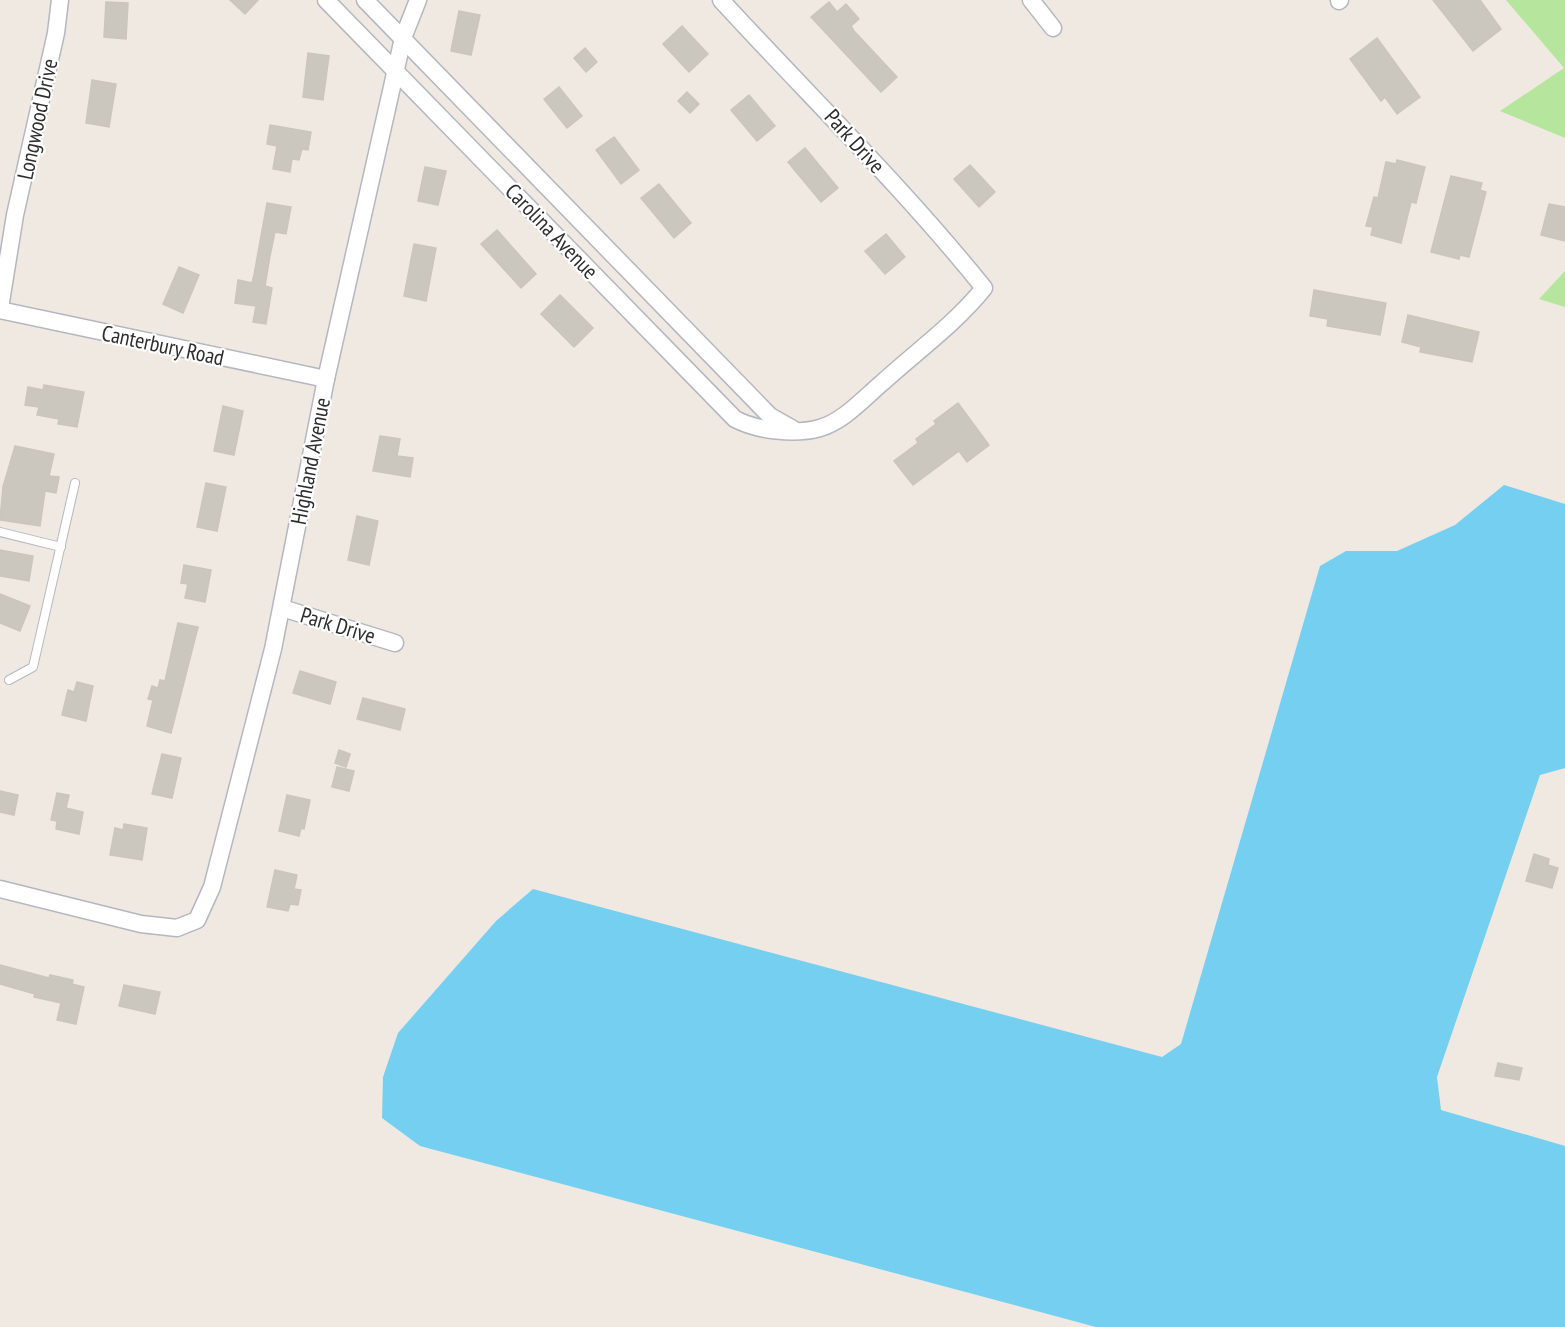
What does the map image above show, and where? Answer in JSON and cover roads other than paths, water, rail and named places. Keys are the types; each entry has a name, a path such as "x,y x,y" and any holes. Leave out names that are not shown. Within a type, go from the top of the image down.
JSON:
{"street":[{"name":"Longwood Drive","path":"0,309 15,215 56,33 60,0"},
{"name":"Carolina Avenue","path":"326,0 735,419 753,428 821,428 850,410 963,313 984,288"},
{"name":"Carolina Avenue","path":"365,0 770,416 794,429"},
{"name":"Highland Avenue","path":"0,889 141,924 177,928 197,920 212,887 282,608 326,379 403,38 418,0"},
{"name":"Park Drive","path":"721,0 774,58 813,94 984,288"},
{"path":"1031,0 1053,28"},
{"path":"588,267 607,248"},
{"name":"Canterbury Road","path":"0,309 326,379"},
{"name":"Park Drive","path":"282,608 395,643"}],"lane":[{"path":"9,680 33,667 75,483"},
{"path":"0,532 61,547"}],"water":[{"path":"1504,485 1565,504 1565,768 1540,775 1437,1077 1441,1110 1565,1146 1565,1327 1096,1327 420,1146 382,1118 383,1077 398,1033 496,921 533,889 1162,1057 1181,1044 1320,566 1346,551 1397,551 1455,525"}]}
